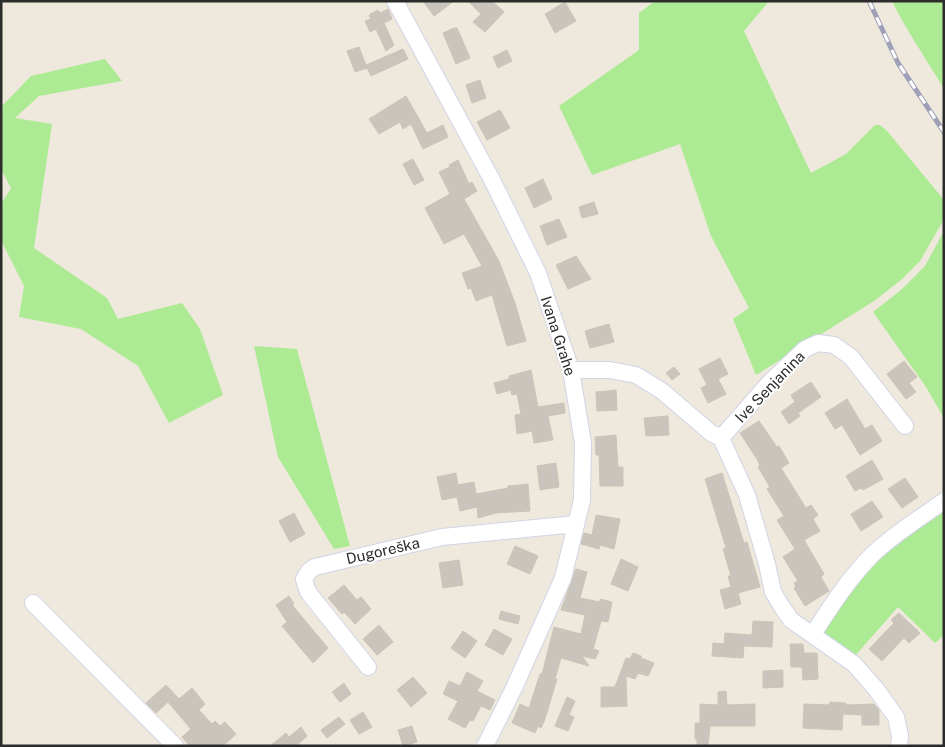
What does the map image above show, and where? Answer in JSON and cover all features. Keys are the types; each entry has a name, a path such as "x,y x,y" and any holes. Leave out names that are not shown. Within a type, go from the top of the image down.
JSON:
{"street":[{"name":"Ivana Grahe","path":"395,1 491,178 538,273 571,370 583,443 582,500 563,578 514,688 485,746"},
{"name":"Ive Senjanina","path":"721,438 770,382 805,349 818,344 834,345 851,357 905,426"},
{"path":"571,370 610,370 636,375 662,391 711,433 721,438 746,495 767,564 773,592 791,620 854,664 876,689 896,717 900,736 899,746"},
{"path":"813,634 838,593 873,554 906,527 944,501"},
{"name":"Dugoreška","path":"368,667 308,592 304,579 309,571 329,563 442,537 576,524"},
{"path":"33,603 175,746"}],"green space":[{"path":"655,1 769,1 744,31 811,173 846,154 875,125 880,125 944,200 944,219 920,261 901,280 874,301 756,375 733,319 749,308 711,236 680,144 592,175 559,106 639,50 639,13"},
{"path":"892,1 944,2 944,89 911,35"},
{"path":"105,59 122,81 39,96 15,118 52,124 34,248 107,298 118,319 182,303 200,329 223,395 169,423 138,366 81,329 19,317 24,286 1,240 1,204 11,188 1,169 1,107 31,76"},
{"path":"944,231 944,418 926,387 873,312 901,290 925,266"},
{"path":"254,346 297,349 350,546 334,549 278,457"},
{"path":"944,507 944,635 935,643 898,607 854,657 823,634 844,595 892,542"}],"building":[{"path":"423,1 454,1 434,16"},
{"path":"468,1 492,1 504,12 485,32 473,22 481,14"},
{"path":"565,2 576,21 555,33 545,14"},
{"path":"388,9 392,19 384,23 394,45 386,51 376,29 370,32 365,21 371,19 369,15 378,10 380,13"},
{"path":"457,28 470,58 456,64 443,33"},
{"path":"359,47 366,65 403,49 408,59 371,76 367,68 355,72 347,51"},
{"path":"507,50 512,61 498,68 493,57"},
{"path":"480,80 486,98 472,103 466,85"},
{"path":"406,96 427,133 443,125 448,137 423,149 411,124 403,129 400,122 379,134 369,119"},
{"path":"500,110 510,128 487,140 477,122"},
{"path":"413,159 424,180 414,185 403,164"},
{"path":"458,160 469,184 472,182 477,191 464,199 499,261 515,303 526,341 507,346 492,295 476,301 471,288 468,289 462,273 482,266 464,234 444,244 425,208 450,194 439,172 450,167 449,165"},
{"path":"543,179 552,199 534,208 525,188"},
{"path":"594,202 598,214 582,218 579,207"},
{"path":"559,219 567,237 547,245 540,226"},
{"path":"576,256 591,279 568,289 556,265"},
{"path":"609,324 614,342 590,348 585,331"},
{"path":"720,358 728,374 718,379 726,394 708,403 701,388 707,385 699,369"},
{"path":"904,361 917,377 909,383 916,392 906,399 887,374"},
{"path":"674,367 680,374 672,380 666,373"},
{"path":"531,370 538,407 564,403 565,413 548,416 553,440 534,443 532,431 517,434 515,415 521,414 517,394 512,395 511,390 497,394 494,383 509,379 509,376"},
{"path":"811,382 821,397 798,413 800,416 789,424 781,412 795,402 791,395"},
{"path":"616,390 617,410 597,411 596,392"},
{"path":"847,399 865,429 872,425 882,441 860,455 842,425 835,429 825,413"},
{"path":"668,416 669,435 646,436 644,418"},
{"path":"759,421 777,447 779,446 789,463 781,468 806,508 811,505 818,515 813,519 820,531 804,540 824,574 821,577 829,591 805,606 794,588 796,587 794,583 798,581 783,557 795,549 777,520 784,516 767,489 770,487 758,467 760,466 757,459 740,433"},
{"path":"616,435 618,467 623,467 623,486 600,486 599,455 596,455 595,437"},
{"path":"872,460 883,479 863,490 861,488 855,491 846,476"},
{"path":"556,463 559,487 540,490 537,466"},
{"path":"456,473 458,485 474,482 476,494 508,488 508,486 528,484 530,511 496,513 478,518 477,507 460,511 457,497 442,500 437,477"},
{"path":"722,473 744,543 747,542 760,587 738,593 741,604 725,609 720,590 731,587 728,576 731,576 723,549 726,548 705,479"},
{"path":"905,478 918,497 902,508 888,489"},
{"path":"872,501 883,517 861,531 851,514"},
{"path":"294,513 305,534 290,542 279,521"},
{"path":"596,515 620,519 614,549 600,545 599,549 581,544 584,533 592,535"},
{"path":"515,546 538,556 530,574 507,564"},
{"path":"621,559 638,567 628,591 611,584"},
{"path":"459,560 463,585 443,588 439,563"},
{"path":"576,569 587,572 580,598 612,602 608,622 601,621 593,649 599,651 595,659 582,656 589,666 561,658 545,719 541,728 538,726 535,733 512,723 520,704 529,708 540,674 542,674 554,627 581,634 585,615 561,610"},
{"path":"344,585 357,600 361,597 371,609 355,624 344,612 342,614 328,598"},
{"path":"289,596 294,604 292,605 328,648 313,663 282,626 287,622 276,605"},
{"path":"501,611 520,616 518,624 499,619"},
{"path":"899,613 920,633 909,643 904,638 882,661 869,649 894,623 891,620"},
{"path":"753,621 773,622 772,647 744,646 743,658 712,656 713,643 724,644 725,633 752,635"},
{"path":"379,625 393,642 377,655 363,639"},
{"path":"494,629 512,639 503,655 485,645"},
{"path":"463,631 477,641 465,658 451,648"},
{"path":"790,644 803,644 804,653 817,653 818,679 803,680 802,667 791,667"},
{"path":"633,653 654,663 648,676 638,673 635,679 626,676 627,706 601,707 601,687 615,687 626,658 630,659"},
{"path":"783,670 783,687 763,688 763,671"},
{"path":"467,672 483,681 477,691 495,700 490,710 481,706 473,721 470,720 465,728 448,719 458,701 443,694 449,681 460,686"},
{"path":"413,677 427,693 411,707 397,690"},
{"path":"344,683 351,694 340,702 332,692"},
{"path":"166,685 179,699 192,688 205,704 199,710 212,724 215,721 220,726 225,722 236,734 223,746 190,746 182,737 191,729 168,702 156,713 146,703"},
{"path":"726,691 727,705 755,704 755,726 710,726 708,746 697,746 695,723 700,723 700,704 718,705 718,692"},
{"path":"567,697 575,701 569,715 574,717 568,731 555,726"},
{"path":"830,702 846,703 846,705 874,704 879,710 879,725 862,725 862,715 843,714 842,730 803,728 804,704 829,705"},
{"path":"363,712 372,727 359,734 350,720"},
{"path":"339,717 345,724 327,738 321,730"},
{"path":"412,726 417,742 403,746 398,730"},
{"path":"301,727 307,736 296,746 270,746 286,733 289,737"}],"railway":[{"path":"869,1 898,63 944,132"}]}
